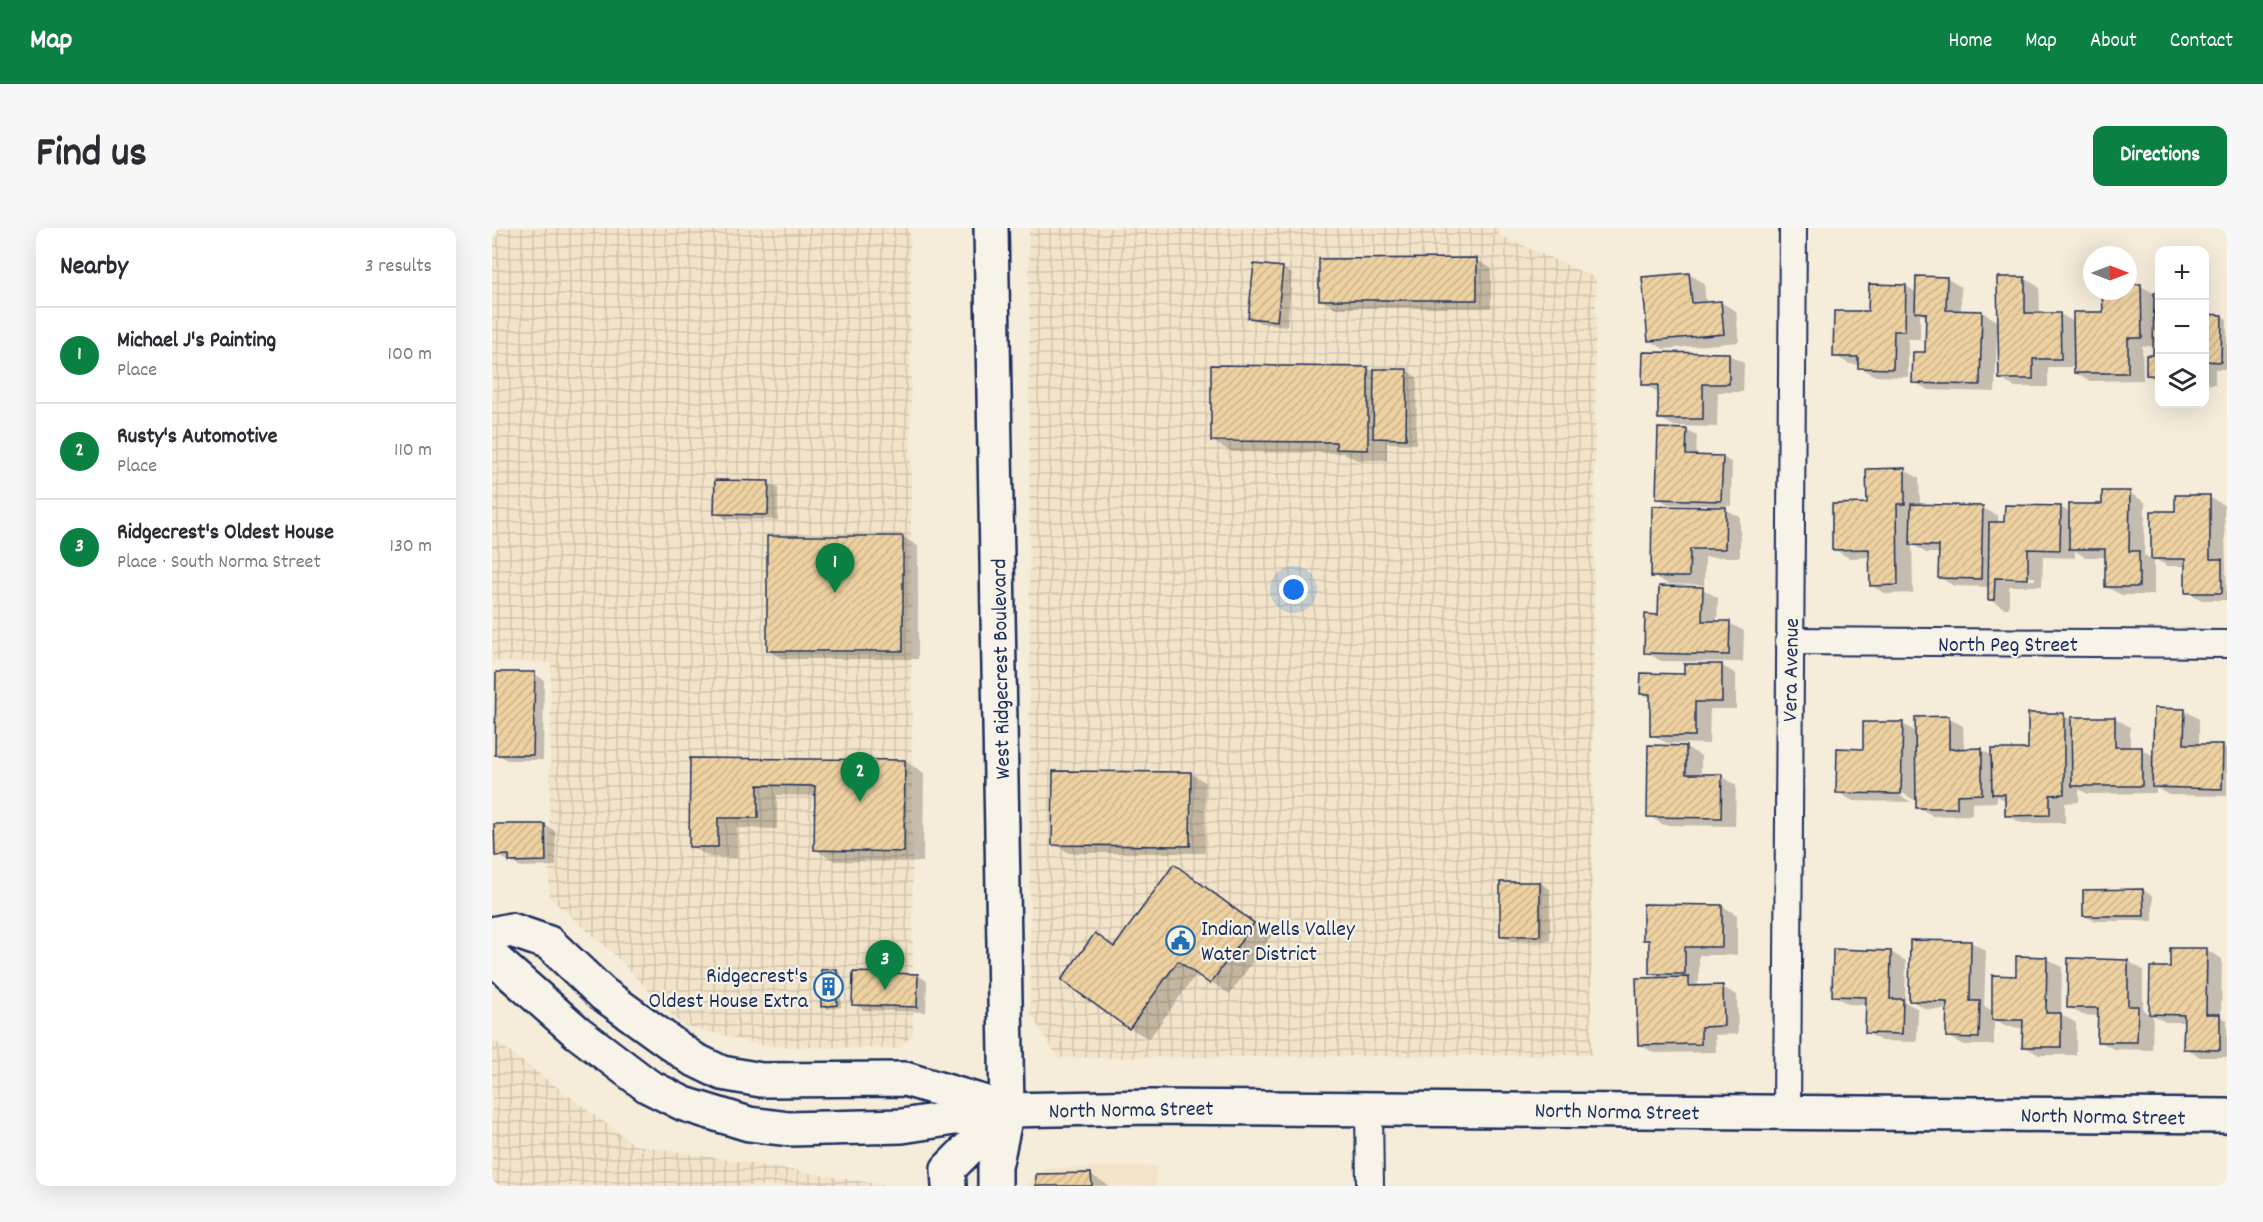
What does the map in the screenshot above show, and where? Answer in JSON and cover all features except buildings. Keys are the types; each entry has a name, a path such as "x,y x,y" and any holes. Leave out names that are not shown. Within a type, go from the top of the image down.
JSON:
{"main road":[{"name":"West Ridgecrest Boulevard","path":"991,228 1007,1110 994,1167 995,1186"},
{"path":"492,934 511,930 549,943 603,994 693,1059 722,1073 761,1080 905,1079 1007,1110"},
{"path":"492,957 576,1032 648,1086 684,1104 749,1124 789,1129 902,1126 1007,1110"},
{"name":"North Norma Street","path":"1007,1110 1151,1107 1369,1108 2227,1116"},
{"path":"949,1186 948,1169 1007,1110"}],"street":[{"name":"Vera Avenue","path":"1787,1112 1793,228"},
{"name":"North Peg Street","path":"1789,641 2227,644"},
{"path":"1369,1108 1370,1186"}],"shaded area":[{"path":"498,228 910,228 913,1034 898,1049 766,1046 682,1025 612,952 549,897 551,663 492,661 492,236 498,236"},
{"path":"1029,228 1499,228 1499,235 1596,278 1591,1055 1058,1058 1030,1013"},
{"path":"492,1039 635,1145 890,1186 492,1186"},
{"path":"1156,1166 1156,1186 1024,1186 1047,1168"}],"place":[{"name":"Michael J's Painting","path":"835,593"},
{"name":"Rusty's Automotive","path":"860,802"},
{"name":"Indian Wells Valley Water District","path":"1180,940"},
{"name":"Ridgecrest's Oldest House Extra","path":"829,987"},
{"name":"Ridgecrest's Oldest House","path":"885,990"}]}
